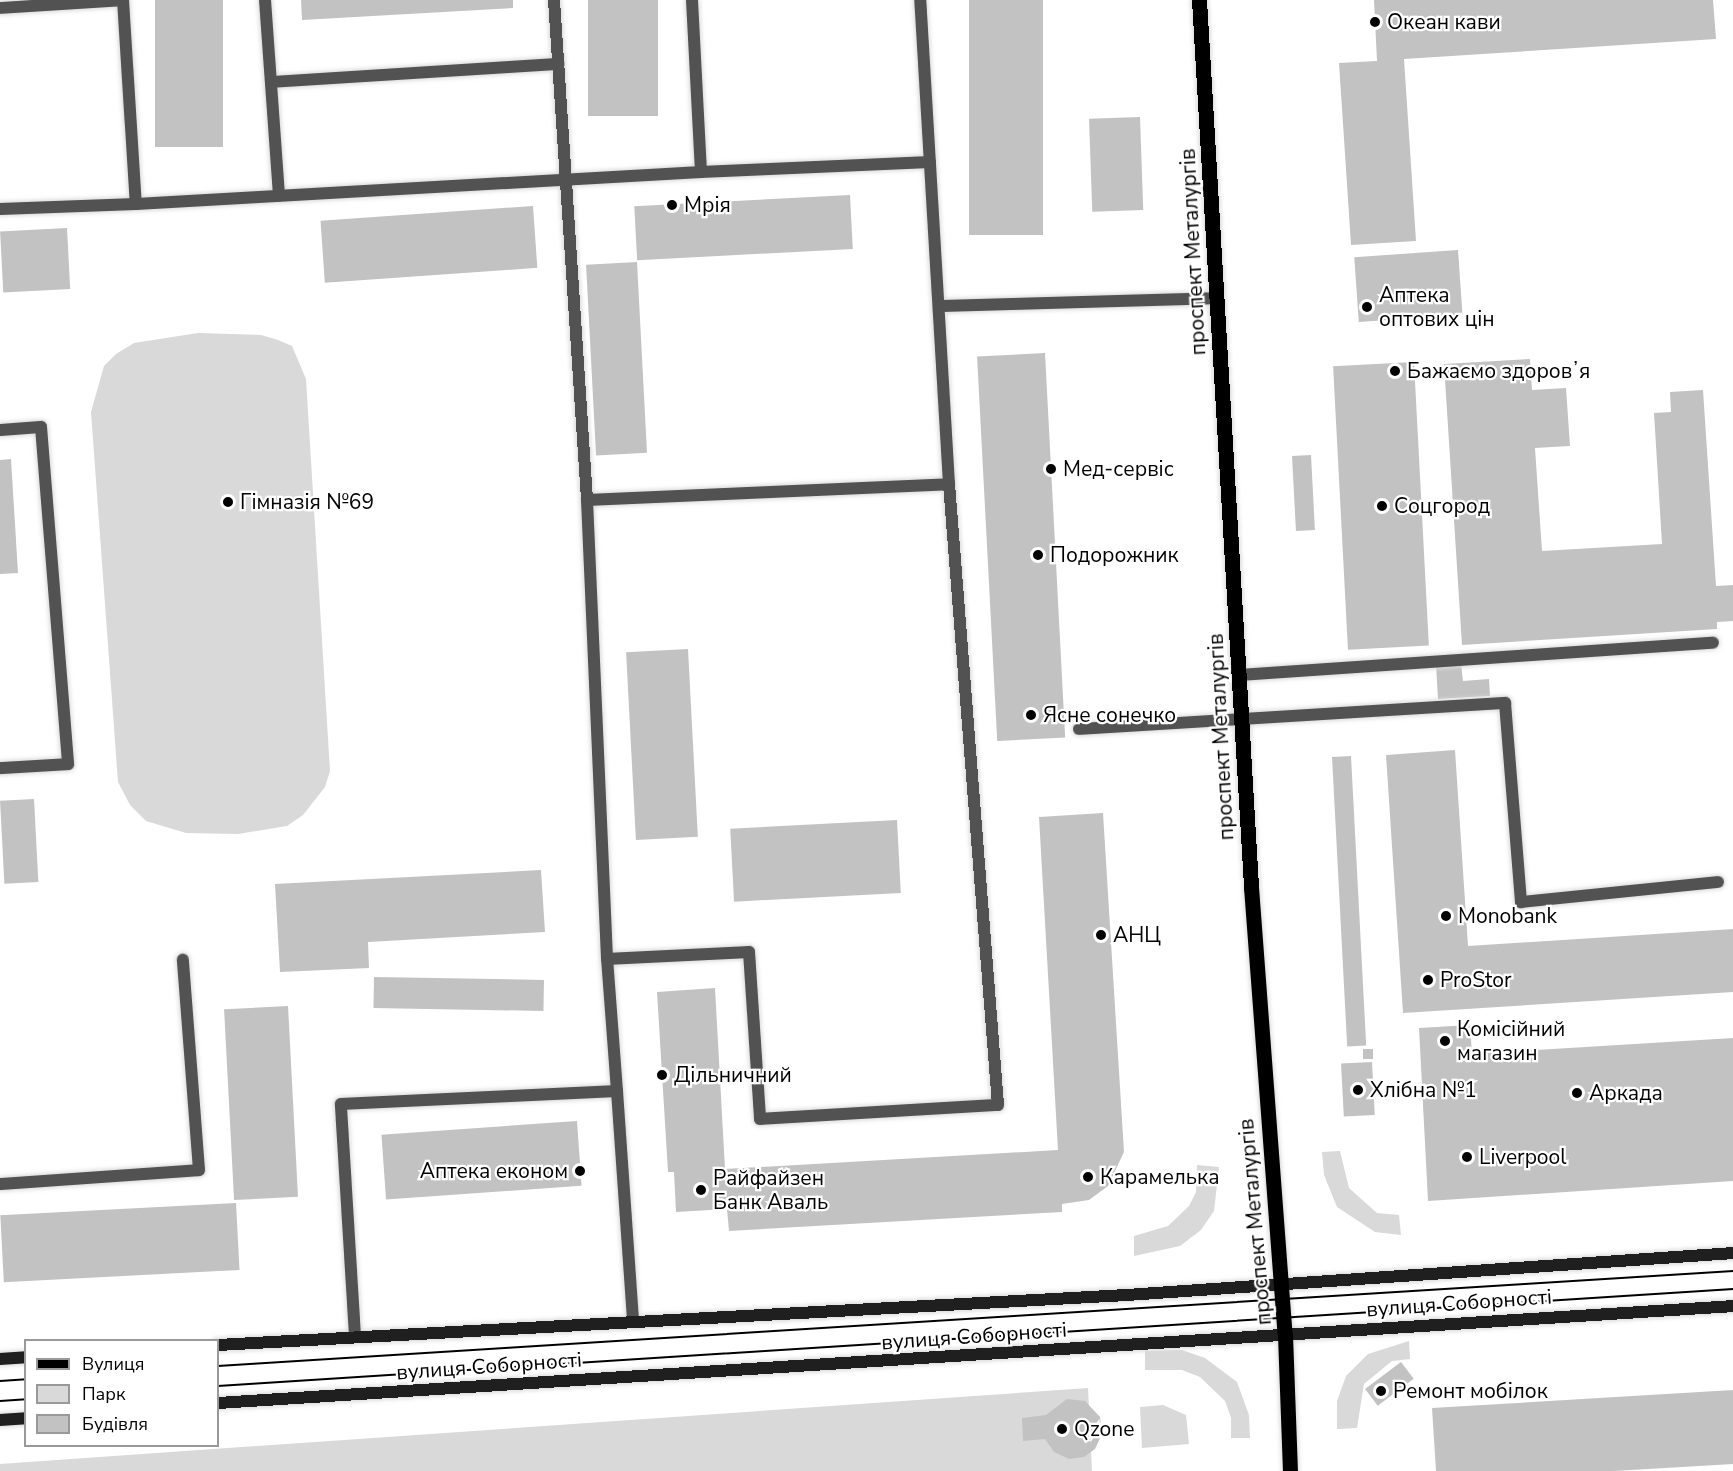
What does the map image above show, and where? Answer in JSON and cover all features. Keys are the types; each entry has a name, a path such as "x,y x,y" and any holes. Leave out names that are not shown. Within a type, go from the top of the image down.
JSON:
{"main road":[{"name":"проспект Металургів","path":"1199,0 1238,675 1285,1335 1290,1471"},
{"name":"вулиця Соборності","path":"219,1345 1280,1286 1733,1253"},
{"name":"вулиця Соборності","path":"219,1403 1733,1306"},
{"path":"0,1359 24,1357"},
{"path":"0,1420 24,1418"}],"lane":[{"path":"0,8 123,0 136,204"},
{"path":"265,0 279,196"},
{"path":"555,0 587,500 607,959 633,1321"},
{"path":"692,0 701,172"},
{"path":"607,959 749,952 760,1119 998,1105 949,484 920,0"},
{"path":"271,82 558,64"},
{"path":"0,209 136,204 567,179 930,162"},
{"path":"939,306 1217,298"},
{"path":"0,430 41,427 68,764 0,768"},
{"path":"587,500 949,484"},
{"path":"1238,675 1713,643"},
{"path":"1079,729 1241,721 1505,703 1521,902 1718,882"},
{"path":"0,1184 199,1170 183,960"},
{"path":"355,1336 341,1104 617,1091"}],"green space":[{"path":"198,333 261,335 278,340 292,346 306,379 330,771 325,787 303,815 287,826 238,834 186,833 146,821 130,805 118,782 91,412 104,366 116,354 134,343"},
{"path":"1340,1151 1349,1188 1377,1213 1399,1215 1401,1235 1375,1232 1337,1207 1324,1175 1322,1152"},
{"path":"1197,1165 1219,1167 1214,1211 1201,1230 1180,1246 1134,1256 1134,1236 1168,1226 1189,1206 1196,1192"},
{"path":"1409,1341 1410,1359 1392,1361 1364,1384 1357,1428 1337,1429 1337,1401 1346,1376 1368,1354"},
{"path":"1182,1350 1205,1358 1237,1382 1249,1415 1250,1438 1231,1438 1231,1418 1225,1401 1200,1377 1182,1370 1145,1370 1145,1351"},
{"path":"1088,1388 1092,1471 0,1471 0,1464"},
{"path":"1163,1405 1186,1415 1189,1444 1142,1448 1140,1407"}],"building":[{"path":"155,0 223,0 223,147 155,147"},
{"path":"301,0 513,0 513,8 302,20"},
{"path":"588,0 658,0 658,116 588,116"},
{"path":"969,0 1043,0 1043,235 969,235"},
{"path":"1374,0 1713,0 1716,39 1404,59 1416,241 1351,245 1339,63 1377,61"},
{"path":"1140,117 1143,210 1092,212 1089,119"},
{"path":"850,195 853,249 637,260 634,206"},
{"path":"533,206 537,268 325,283 321,221"},
{"path":"67,228 70,289 3,292 0,232"},
{"path":"1458,250 1463,315 1359,322 1354,257"},
{"path":"637,262 647,453 596,455 586,265"},
{"path":"1045,353 1065,737 997,741 977,357"},
{"path":"1530,359 1532,390 1566,388 1570,446 1535,448 1542,551 1662,544 1654,413 1671,412 1670,392 1703,390 1716,586 1733,585 1733,621 1717,622 1717,629 1462,645 1444,364"},
{"name":"Соцгород","path":"1414,362 1429,646 1348,650 1333,366"},
{"path":"1311,455 1315,530 1296,531 1292,456"},
{"path":"11,459 18,573 0,574 0,460"},
{"path":"688,649 698,837 636,840 626,652"},
{"path":"1461,664 1463,681 1489,679 1490,696 1438,699 1436,665"},
{"path":"1455,750 1468,946 1733,929 1733,992 1403,1013 1386,755"},
{"path":"1351,756 1366,1046 1347,1047 1332,757"},
{"path":"34,799 38,882 4,884 0,801"},
{"path":"1103,813 1124,1152 1108,1186 1089,1200 1062,1204 1062,1212 729,1231 727,1209 676,1212 674,1172 668,1172 657,992 715,988 725,1169 1058,1150 1039,817"},
{"path":"897,820 901,893 734,902 730,829"},
{"path":"541,870 545,932 368,942 369,968 280,972 275,884"},
{"path":"374,977 544,980 543,1011 373,1008"},
{"path":"288,1006 298,1197 234,1200 224,1009"},
{"name":"Аркада","path":"1470,1025 1472,1054 1733,1038 1733,1181 1428,1201 1419,1028"},
{"path":"1363,1049 1373,1049 1373,1059 1363,1059"},
{"name":"Хлібна №1","path":"1372,1062 1375,1115 1344,1117 1341,1064"},
{"path":"577,1121 582,1186 386,1200 381,1135"},
{"path":"236,1203 240,1270 4,1282 0,1215"},
{"path":"1401,1362 1414,1379 1378,1406 1365,1389"},
{"path":"1733,1390 1733,1464 1614,1471 1436,1471 1432,1408"},
{"name":"Qzone","path":"1067,1399 1085,1401 1100,1417 1102,1434 1095,1449 1084,1457 1069,1459 1054,1452 1045,1439 1023,1441 1022,1418 1046,1415"}],"tram line":[{"path":"219,1366 1733,1271"},
{"path":"219,1386 1733,1289"},
{"path":"0,1381 24,1379"},
{"path":"0,1401 24,1399"}],"place":[{"name":"Океан кави","path":"1375,22"},
{"name":"Мрія","path":"672,205"},
{"name":"Аптека оптових цін","path":"1367,307"},
{"name":"Бажаємо здоровʼя","path":"1395,371"},
{"name":"Мед-сервіс","path":"1051,469"},
{"name":"Гімназія №69","path":"228,502"},
{"name":"Соцгород","path":"1382,506"},
{"name":"Подорожник","path":"1038,555"},
{"name":"Ясне сонечко","path":"1031,715"},
{"name":"Monobank","path":"1446,916"},
{"name":"АНЦ","path":"1101,935"},
{"name":"ProStor","path":"1428,980"},
{"name":"Комісійний магазин","path":"1445,1041"},
{"name":"Дільничний","path":"662,1075"},
{"name":"Хлібна №1","path":"1358,1090"},
{"name":"Аркада","path":"1577,1093"},
{"name":"Liverpool","path":"1467,1157"},
{"name":"Аптека економ","path":"580,1171"},
{"name":"Карамелька","path":"1088,1177"},
{"name":"Райфайзен Банк Аваль","path":"701,1190"},
{"name":"Ремонт мобілок","path":"1381,1391"},
{"name":"Qzone","path":"1062,1429"}]}
